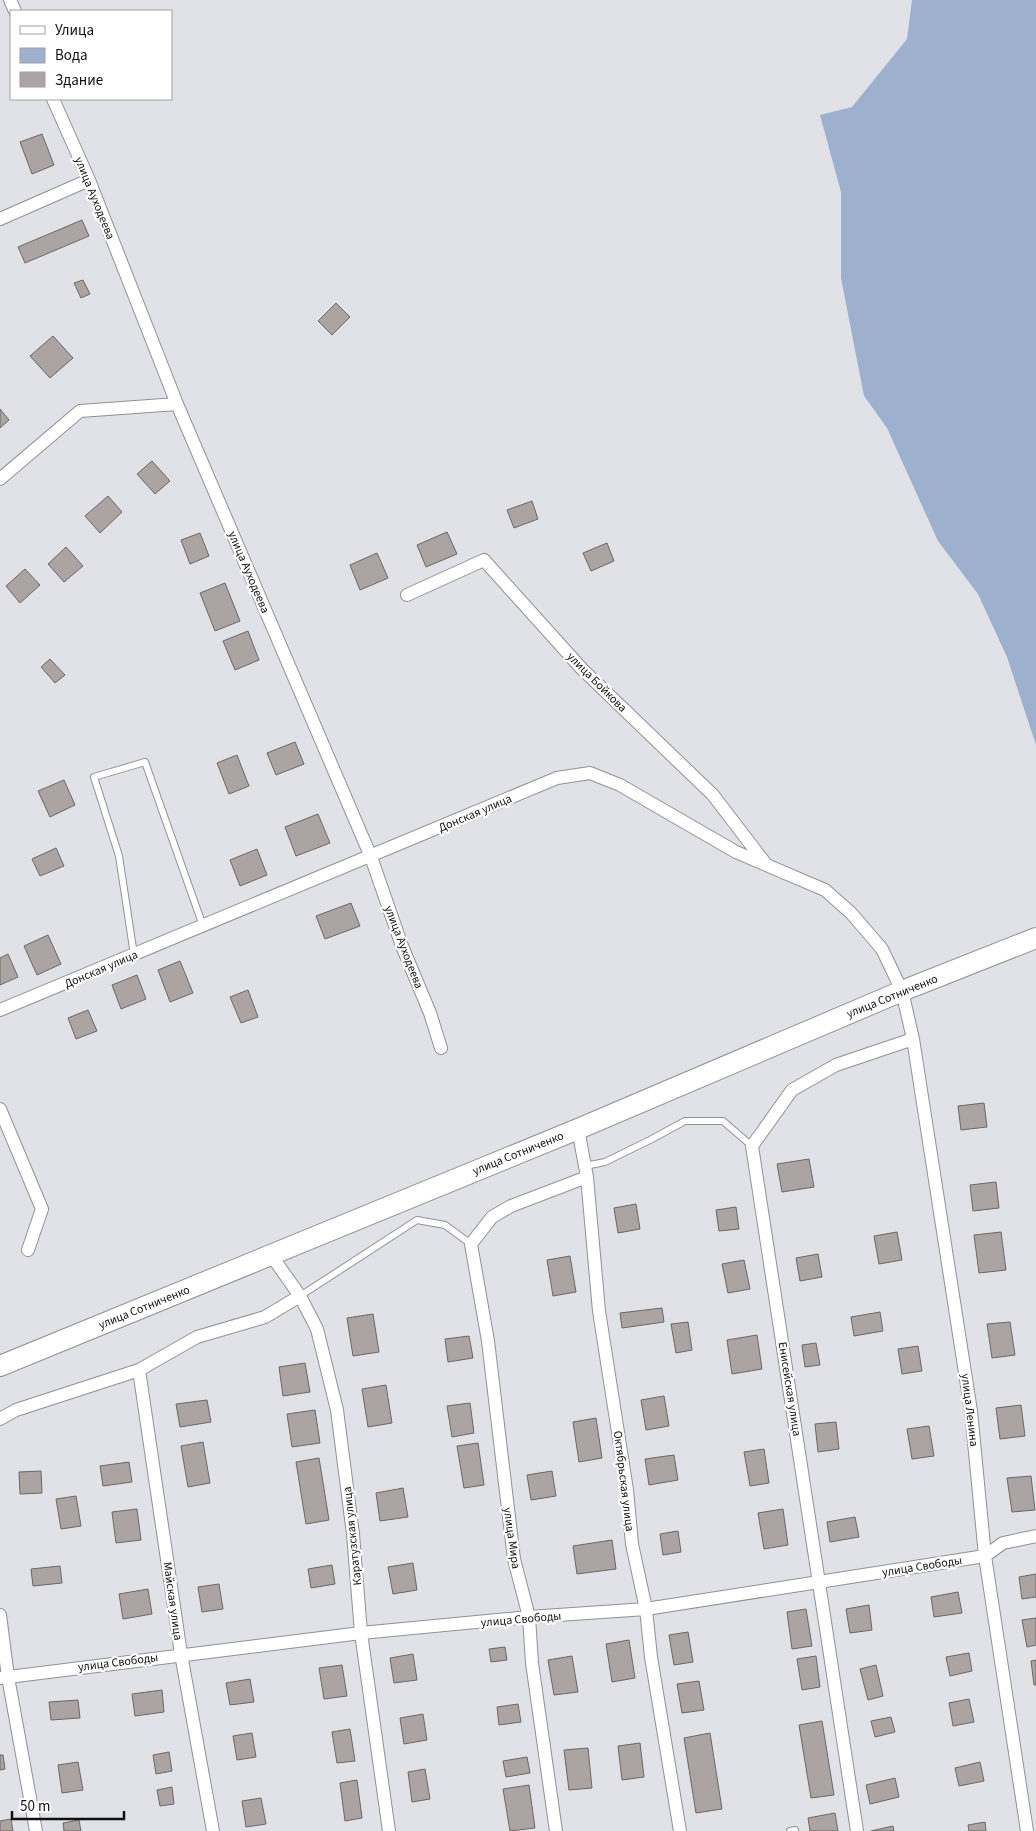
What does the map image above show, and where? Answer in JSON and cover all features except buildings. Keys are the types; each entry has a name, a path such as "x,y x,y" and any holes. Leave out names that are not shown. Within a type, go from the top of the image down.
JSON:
{"main road":[{"name":"улица Сотниченко","path":"0,1366 578,1129 902,991 1036,938"}],"street":[{"name":"улица Ауходеева","path":"53,100 89,180 177,404 371,857 402,946 430,1013 441,1048"},
{"path":"0,219 89,180"},
{"path":"0,479 80,411 177,404"},
{"name":"улица Бойкова","path":"407,595 484,560 582,669 713,795 767,866"},
{"name":"Донская улица","path":"0,1010 557,778 590,773 620,785 736,852 825,890 851,913 882,950 902,991"},
{"name":"улица Ленина","path":"902,991 913,1039 971,1411 985,1556 1027,1831"},
{"path":"752,1146 792,1090 836,1065 913,1039"},
{"path":"0,1109 42,1209 28,1250"},
{"name":"Октябрьская улица","path":"578,1129 586,1172 599,1312 627,1490 632,1544 646,1610 651,1657 680,1831"},
{"name":"Енисейская улица","path":"752,1146 820,1583 856,1831"},
{"path":"472,1244 492,1217 511,1206 586,1172"},
{"name":"улица Мира","path":"472,1244 488,1341 514,1559 529,1618 532,1663 556,1831"},
{"name":"Каратузская улица","path":"271,1255 300,1296 317,1329 337,1410 353,1534 361,1633 389,1831"},
{"path":"0,1419 16,1410 139,1370 198,1337 265,1317 300,1296"},
{"name":"Майская улица","path":"139,1370 181,1654 213,1831"},
{"name":"улица Свободы","path":"4,1677 361,1633 646,1610 985,1556 1003,1543 1036,1536"},
{"path":"0,1614 4,1677 36,1831"}],"lane":[{"path":"134,955 119,856 94,777 145,762 203,926"},
{"path":"586,1172 685,1121 723,1121 752,1146"},
{"path":"300,1296 417,1220 445,1225 472,1244"}],"water":[{"path":"912,0 1036,0 1036,745 1007,657 978,594 938,541 887,428 864,396 841,278 841,192 820,115 852,107 907,39"}]}
